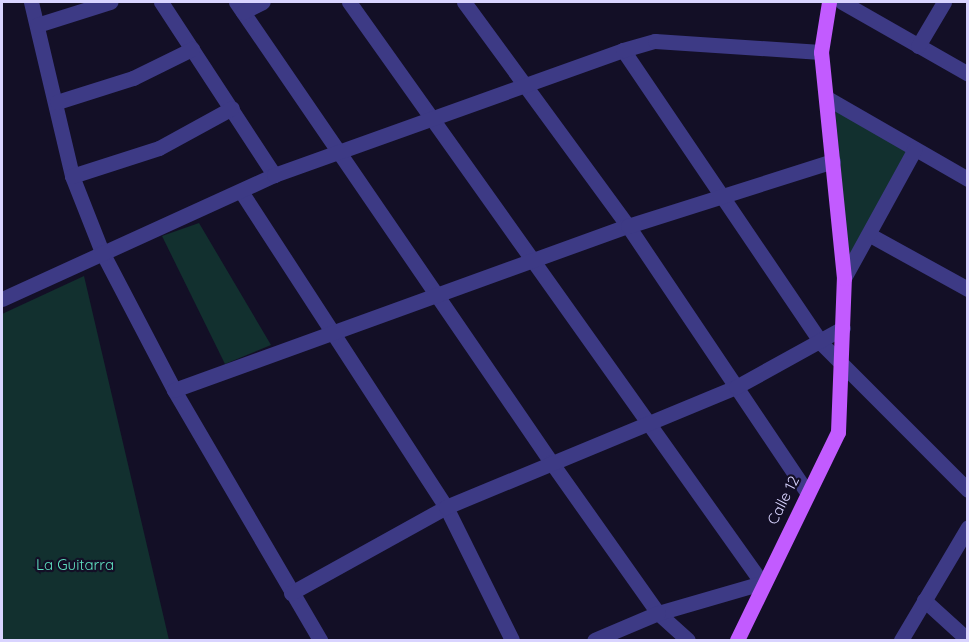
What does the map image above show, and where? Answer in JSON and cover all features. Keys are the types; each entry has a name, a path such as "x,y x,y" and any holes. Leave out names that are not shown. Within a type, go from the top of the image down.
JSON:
{"main road":[{"name":"Calle 12","path":"737,640 762,583 838,432 844,372 844,278 821,52 829,2"}],"street":[{"path":"31,2 57,102 72,176 102,252 174,390 320,640"},
{"path":"37,25 111,2"},
{"path":"161,2 274,175"},
{"path":"263,2 240,7 658,613 688,640"},
{"path":"348,2 429,117 535,260 644,421 762,583 658,613 594,640"},
{"path":"464,2 525,82 628,226 807,492"},
{"path":"846,2 968,74"},
{"path":"918,46 944,2"},
{"path":"2,298 102,252 242,193 274,175 525,82 623,50 655,41 821,52"},
{"path":"57,102 133,78 192,49"},
{"path":"623,50 724,194 822,344 844,372 968,490"},
{"path":"827,98 968,180"},
{"path":"72,176 159,148 232,108"},
{"path":"844,278 870,235 915,149"},
{"path":"174,390 330,331 438,296 628,226 832,161"},
{"path":"242,193 446,507 512,640"},
{"path":"870,235 968,289"},
{"path":"291,593 446,507 644,421 736,387 822,344 843,328"},
{"path":"901,640 968,527"},
{"path":"924,600 968,640"}],"green space":[{"path":"835,108 908,152 849,261"},
{"path":"199,223 271,345 225,364 162,236"},
{"name":"La Guitarra","path":"84,276 169,640 2,640 2,314"}]}
